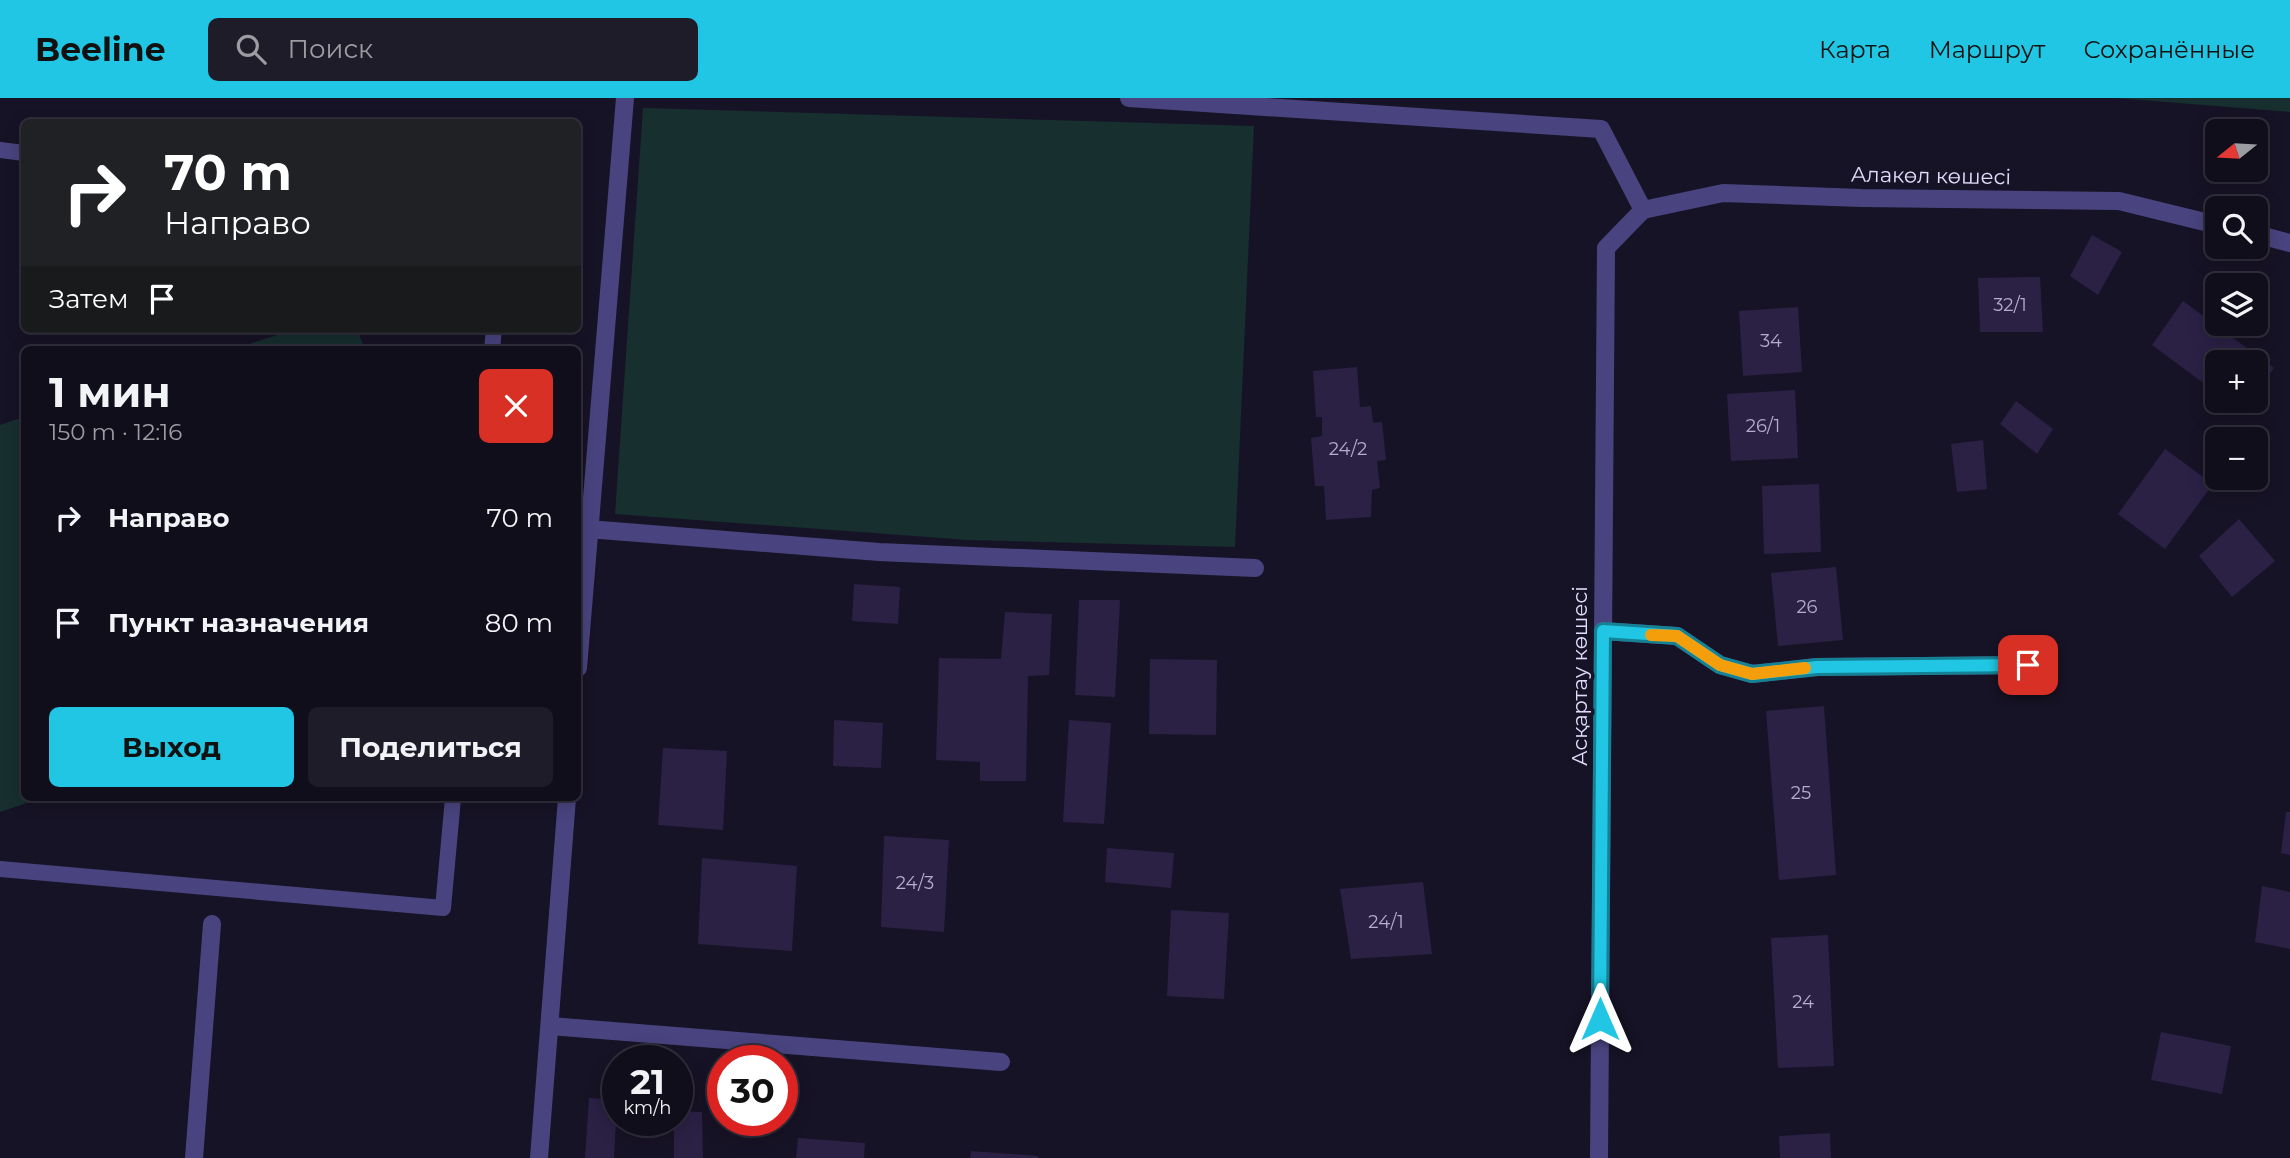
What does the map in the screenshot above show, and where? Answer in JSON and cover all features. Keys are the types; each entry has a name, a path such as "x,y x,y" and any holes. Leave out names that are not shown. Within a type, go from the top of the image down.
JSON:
{"street":[{"path":"581,626 625,98"},
{"path":"1129,98 1601,129 1643,210"},
{"name":"Алакөл көшесі","path":"1643,210 1723,193 1861,198 2119,201 2205,222"},
{"name":"Асқартау көшесі","path":"1599,1158 1606,248 1643,210"},
{"path":"2268,237 2290,243"},
{"path":"588,528 879,552 1255,568"},
{"path":"1603,631 1677,636 1720,665 1752,674 1817,667 2028,665"},
{"path":"539,1158 567,801"},
{"path":"194,1158 212,924"},
{"path":"550,1026 1001,1062"}],"lane":[{"path":"0,150 21,153"},
{"path":"0,869 443,908 453,801"}],"green space":[{"path":"2116,98 2290,98 2290,112"},
{"path":"643,108 1254,126 1235,547 968,540 615,514"},
{"path":"284,333 359,333 363,346 243,346"},
{"path":"21,418 21,801 33,801 0,812 0,425"}],"building":[{"path":"2092,235 2122,252 2098,295 2070,276"},
{"path":"2040,277 2043,332 1980,332 1978,278"},
{"path":"2183,301 2205,317 2205,336 2231,336 2250,350 2205,350 2205,384 2152,345"},
{"path":"1798,307 1802,372 1743,376 1739,311"},
{"path":"2268,364 2274,368 2268,376"},
{"path":"1357,367 1360,407 1371,406 1373,423 1382,422 1386,460 1377,461 1380,488 1372,490 1371,517 1326,520 1324,486 1315,486 1311,438 1322,436 1322,417 1316,417 1313,371"},
{"path":"1795,390 1798,458 1731,461 1727,394"},
{"path":"2016,401 2053,429 2037,454 2000,424"},
{"path":"1983,440 1987,489 1957,492 1951,444"},
{"path":"2165,449 2205,478 2205,490 2209,490 2165,549 2118,514"},
{"path":"1819,484 1821,552 1764,554 1762,486"},
{"path":"2239,519 2275,561 2232,597 2199,556"},
{"path":"1836,567 1843,640 1778,646 1771,573"},
{"path":"854,584 900,587 898,624 852,621"},
{"path":"1079,600 1120,600 1115,697 1075,695"},
{"path":"1005,612 1052,614 1049,675 1028,676 1026,781 980,781 980,762 936,760 939,658 1001,659"},
{"path":"1150,659 1217,660 1216,735 1149,734"},
{"path":"1824,706 1836,875 1779,880 1766,711"},
{"path":"834,720 883,723 881,768 833,766"},
{"path":"1069,720 1111,723 1104,824 1063,822"},
{"path":"663,748 727,751 723,830 658,825"},
{"path":"2286,812 2290,812 2290,855 2281,853"},
{"path":"884,836 949,840 944,932 881,927"},
{"path":"1107,848 1174,853 1171,888 1105,882"},
{"path":"702,858 797,866 792,951 698,944"},
{"path":"1423,882 1432,954 1351,959 1340,889"},
{"path":"2262,886 2290,892 2290,949 2255,942"},
{"path":"1171,910 1229,913 1224,999 1167,996"},
{"path":"1828,935 1834,1066 1778,1068 1771,938"},
{"path":"2161,1032 2231,1046 2222,1094 2151,1080"},
{"path":"589,1098 602,1099 602,1136 615,1136 614,1158 585,1158"},
{"path":"693,1112 702,1112 703,1158 674,1158 674,1136 693,1136"},
{"path":"1830,1133 1831,1158 1780,1158 1779,1136"},
{"path":"798,1138 865,1143 864,1158 796,1158"},
{"path":"971,1151 1038,1156 1038,1158 970,1158"}],"slow traffic":[{"path":"1651,635 1677,636 1720,665 1752,674 1805,668"}],"route":[{"path":"1600,1019 1603,631 1677,636 1720,665 1752,674 1817,667 2028,665"}]}
